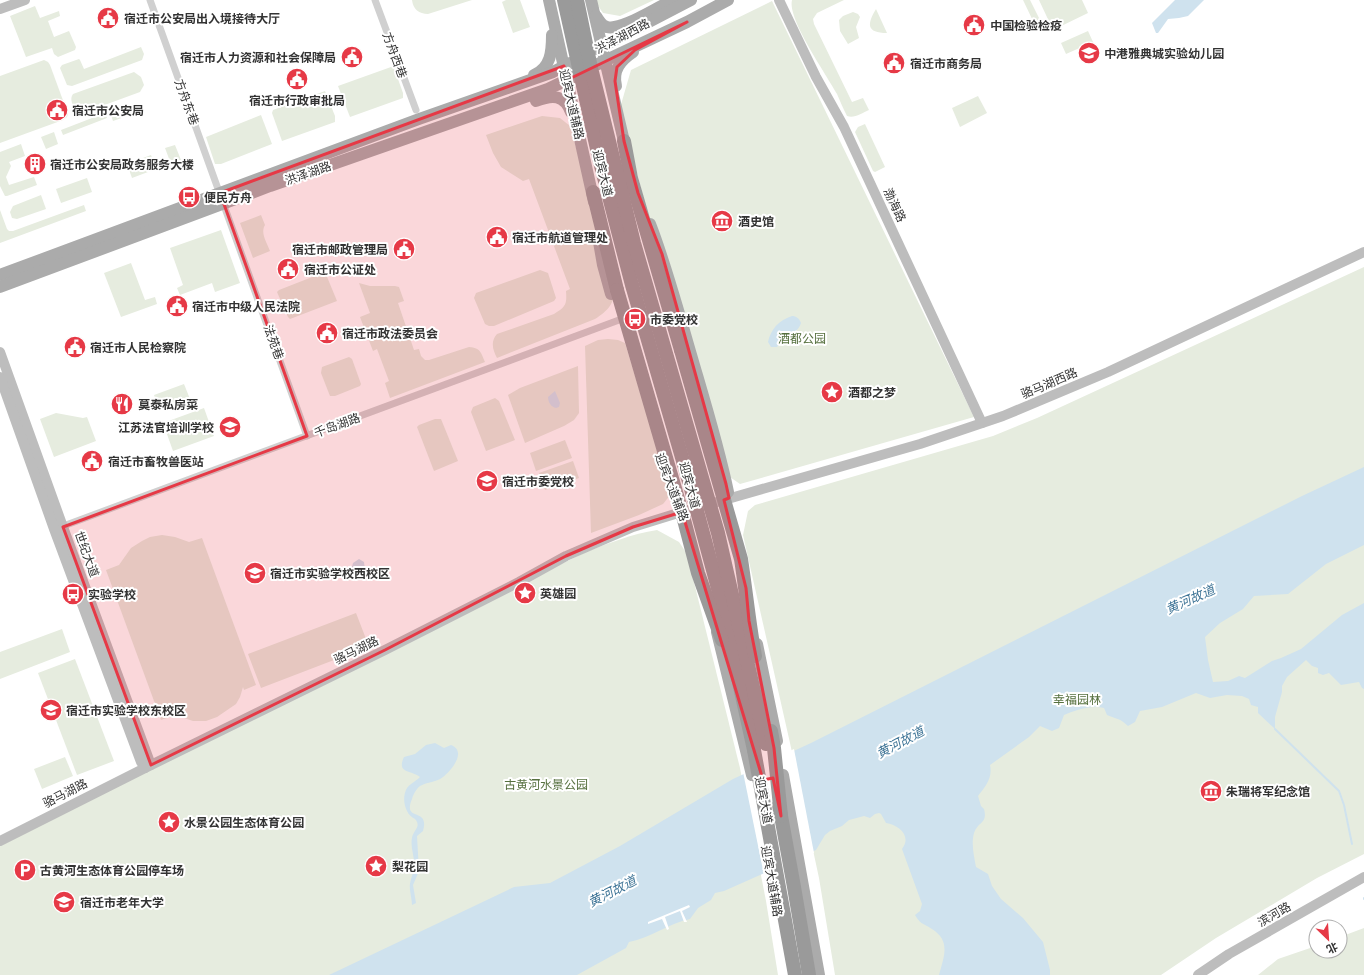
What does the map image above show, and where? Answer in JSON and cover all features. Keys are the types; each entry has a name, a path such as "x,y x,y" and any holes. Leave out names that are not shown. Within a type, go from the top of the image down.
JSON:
{"highway":[{"name":"迎宾大道","path":"564,0 598,158 632,285 720,596 795,975"},
{"name":"迎宾大道","path":"577,0 591,68 634,243 718,533 781,816 796,893 809,975"},
{"path":"624,141 631,178 740,559 746,588 749,621 774,748 781,816"},
{"path":"593,192 618,290 684,516 698,573 721,638 750,750"}],"main road":[{"name":"迎宾大道辅路","path":"549,0 593,192 603,265 669,485 694,543 750,750 788,975"},
{"path":"479,98 537,74 545,69 549,62 552,43 549,0"},
{"path":"592,0 602,46 610,58 624,141 638,193 662,254 717,444 749,587 756,638 777,739 818,975"},
{"path":"594,14 601,24 606,27 613,28 625,24 674,0"},
{"name":"洪泽湖西路","path":"552,72 691,0"},
{"name":"洪泽湖西路","path":"610,58 687,22 728,0"},
{"path":"624,141 621,110 615,81 617,67 635,50 687,22"},
{"name":"洪泽湖路","path":"0,275 96,240 222,198 355,157 548,89 610,58"},
{"name":"洪泽湖路","path":"0,287 412,122 552,72"},
{"path":"355,157 430,136 546,97 553,96 563,99 568,105 581,157 588,174"},
{"path":"0,269 87,238 96,240"}],"street":[{"path":"3,6 25,0"},
{"name":"方舟东巷","path":"150,0 222,198"},
{"name":"方舟西巷","path":"375,0 416,110"},
{"name":"渤海路","path":"779,1 816,78 844,127 982,423"},
{"name":"法苑巷","path":"222,198 307,436"},
{"name":"骆马湖西路","path":"729,498 862,462 1003,416 1108,372 1364,252"},
{"name":"千岛湖路","path":"58,528 619,320"},
{"name":"世纪大道","path":"0,352 58,528"},
{"name":"世纪大道","path":"0,377 148,766"},
{"name":"骆马湖路","path":"0,841 148,766 385,650 519,582 566,556 633,527 729,498"},
{"path":"566,556 631,530 662,521 674,521 682,525 690,534"},
{"name":"滨河路","path":"1198,975 1229,954 1364,877"}],"highlighted area":[{"path":"687,22 635,50 617,67 615,81 624,141 638,193 662,254 726,484 729,498 724,500 746,588 749,621 774,748 781,816 773,778 763,780 682,512 633,527 566,556 385,650 151,765 63,527 307,436 220,193 564,66 567,80"}],"green space":[{"path":"412,0 472,0 428,14 417,10"},
{"path":"506,0 520,0 530,27 513,33 502,2"},
{"path":"594,0 654,0 620,16 603,13"},
{"path":"792,0 844,0 817,13 813,19 814,24 852,102 863,98 869,110 855,116 847,116 837,94 801,33 792,9"},
{"path":"1023,0 1030,0 1040,20 1034,23"},
{"path":"1039,0 1082,0 1088,13 1053,30"},
{"name":"酒都公园","path":"772,1 974,417 740,484 714,466 620,108 631,70"},
{"path":"35,6 40,18 59,11 60,16 48,21 54,37 69,31 76,47 75,50 58,57 54,54 52,48 26,57 10,16"},
{"path":"876,9 887,33 880,33 870,27 871,19"},
{"path":"853,12 858,14 860,17 856,27 859,38 848,44 840,31 839,20 843,16"},
{"path":"1088,31 1093,42 1066,54 1061,43"},
{"path":"141,47 144,54 142,60 72,86 67,85 60,68 62,65 79,59 84,69"},
{"path":"44,60 50,65 68,114 67,117 63,120 0,143 0,76"},
{"path":"391,67 394,68 403,93 403,98 350,117 338,86"},
{"path":"134,72 141,77 144,85 140,92 80,114 76,111 71,100 73,94"},
{"path":"325,91 335,116 335,122 282,141 272,113 273,110"},
{"path":"978,96 987,113 960,127 952,108"},
{"path":"129,104 133,114 113,121 110,112"},
{"path":"105,113 107,118 63,135 61,130"},
{"path":"261,115 272,144 221,164 215,164 206,137"},
{"path":"542,116 560,118 570,126 614,285 614,296 608,309 595,319 497,358 493,349 493,340 497,334 558,312 565,305 566,291 570,289 529,179 523,181 501,167 493,153 486,135"},
{"path":"865,124 885,167 875,172 873,171 855,132 858,127"},
{"path":"54,132 58,144 46,149 41,137"},
{"path":"21,144 25,156 9,162 11,166 6,177 9,185 34,177 37,185 5,196 0,186 0,152"},
{"path":"175,145 181,160 171,164 165,148"},
{"path":"151,155 156,169 132,178 127,164"},
{"path":"87,178 92,192 61,203 56,189"},
{"path":"41,195 46,209 17,219 12,218 10,212 13,206"},
{"path":"84,205 86,211 0,243 0,210 7,229 9,231 13,231"},
{"path":"261,215 265,225 263,231 264,235 270,251 253,258 240,223"},
{"path":"221,230 240,283 215,292 212,283 180,295 177,288 183,285 170,248"},
{"path":"131,263 145,300 155,297 157,304 121,317 104,273"},
{"name":"幸福园林","path":"1364,267 1364,854 1317,878 1216,938 1161,975 835,975 819,878 743,535 748,511 755,505 993,436 1037,418"},
{"path":"540,270 548,273 556,298 554,301 494,326 485,324 474,298 476,293"},
{"path":"325,272 337,301 290,319 277,292"},
{"path":"359,283 370,286 399,287 404,301 398,303 414,350 419,349 421,356 425,360 469,347 476,348 485,362 390,398 385,383 389,381 377,349 373,351 360,317 370,313"},
{"path":"598,340 618,340 625,343 671,494 663,504 639,515 591,533 585,346"},
{"path":"349,357 352,359 361,384 360,386 335,396 330,396 321,373 322,367"},
{"path":"578,366 579,413 574,420 564,426 525,443 508,395 520,388"},
{"path":"184,384 190,399 160,410 154,395"},
{"path":"495,398 499,401 515,440 486,451 471,412 473,407"},
{"path":"204,408 214,436 173,451 163,423"},
{"path":"56,413 83,418 87,417 96,441 54,457 40,419"},
{"path":"435,419 441,419 458,461 434,471 417,427"},
{"path":"565,440 572,458 536,471 530,453"},
{"path":"573,461 579,478 545,490 539,473"},
{"name":"古黄河水景公园","path":"657,530 679,542 687,554 740,768 766,901 778,975 0,975 0,846 385,650 586,552 630,536"},
{"path":"162,535 175,537 189,542 202,538 256,685 244,690 243,687 236,704 217,717 206,721 193,721 175,715 161,720 106,570 119,565 131,548 142,541 150,537"},
{"path":"356,613 368,644 333,659 334,660 261,688 248,654"},
{"path":"62,629 70,652 0,679 0,652"},
{"path":"75,659 114,761 77,775 38,673"},
{"path":"65,757 73,776 42,789 34,769"},
{"path":"1364,928 1364,975 1258,975 1278,959 1308,949 1308,959 1348,959 1348,934"}],"water":[{"path":"1175,0 1204,0 1188,16 1168,19 1158,33 1156,33 1152,23"},
{"path":"795,316 801,323 798,329 785,335 777,347 771,347 768,342 773,329 783,320"},
{"path":"555,391 560,403 559,407 556,408 550,404 548,397"},
{"name":"黄河故道","path":"1364,467 1364,545 1326,564 1288,594 1254,596 1243,609 1220,623 1205,637 1213,682 1228,681 1239,676 1245,678 1272,661 1301,649 1342,615 1364,603 1364,689 1359,682 1341,685 1329,673 1323,675 1318,673 1318,668 1312,666 1306,660 1287,677 1282,686 1282,692 1275,717 1275,729 1258,713 1258,707 1251,705 1249,699 1242,696 1227,695 1210,698 1196,693 1162,707 1140,711 1135,722 1128,726 1120,720 1107,715 1104,708 1084,708 1073,711 1064,715 1059,728 1052,731 1040,726 1029,737 990,765 991,770 986,786 978,796 981,806 984,809 985,817 976,829 973,837 973,850 976,867 988,874 992,886 1001,899 1023,918 1043,942 1050,975 939,975 944,955 944,944 938,934 921,922 915,915 920,911 922,904 902,849 906,840 905,836 903,832 895,826 886,823 879,813 870,818 864,816 849,820 842,826 825,835 816,850 724,891 715,893 711,900 698,908 690,919 629,942 626,948 577,975 329,975 514,887 550,883 620,846 733,779 811,743 1302,496"},
{"path":"359,559 364,562 365,570 370,577 368,580 359,578 351,570 353,563"},
{"path":"435,743 444,748 451,745 456,748 458,756 454,765 447,774 438,780 420,786 412,797 410,811 420,816 424,823 423,831 417,836 419,871 413,885 416,903 412,905 410,882 414,871 414,863 412,841 418,824 406,810 404,796 407,788 420,777 403,769 402,762 404,757 415,754 426,745"}],"pier":[{"path":"794,749 814,853 764,875 743,772"},
{"path":"689,905 690,907 682,911 687,922 684,922 680,911 665,917 669,929 667,930 662,919 648,924 648,922"}],"waterway":[{"path":"1275,729 1339,791 1344,805 1352,844"}],"place":[{"name":"宿迁市公安局出入境接待大厅","path":"108,18"},
{"name":"中国检验检疫","path":"974,25"},
{"name":"中港雅典城实验幼儿园","path":"1089,53"},
{"name":"宿迁市人力资源和社会保障局","path":"352,57"},
{"name":"宿迁市商务局","path":"894,63"},
{"name":"宿迁市行政审批局","path":"297,79"},
{"name":"宿迁市公安局","path":"57,110"},
{"name":"宿迁市公安局政务服务大楼","path":"35,164"},
{"name":"便民方舟","path":"189,197"},
{"name":"酒史馆","path":"722,221"},
{"name":"宿迁市航道管理处","path":"497,237"},
{"name":"宿迁市邮政管理局","path":"404,249"},
{"name":"宿迁市公证处","path":"288,269"},
{"name":"宿迁市中级人民法院","path":"177,306"},
{"name":"市委党校","path":"635,319"},
{"name":"宿迁市政法委员会","path":"327,333"},
{"name":"宿迁市人民检察院","path":"75,347"},
{"name":"酒都之梦","path":"832,392"},
{"name":"莫泰私房菜","path":"122,404"},
{"name":"江苏法官培训学校","path":"230,427"},
{"name":"宿迁市畜牧兽医站","path":"92,461"},
{"name":"宿迁市委党校","path":"487,481"},
{"name":"宿迁市实验学校西校区","path":"255,573"},
{"name":"英雄园","path":"525,593"},
{"name":"实验学校","path":"73,594"},
{"name":"宿迁市实验学校东校区","path":"51,710"},
{"name":"朱瑞将军纪念馆","path":"1211,791"},
{"name":"水景公园生态体育公园","path":"169,822"},
{"name":"梨花园","path":"376,866"},
{"name":"古黄河生态体育公园停车场","path":"25,870"},
{"name":"宿迁市老年大学","path":"64,902"}]}
